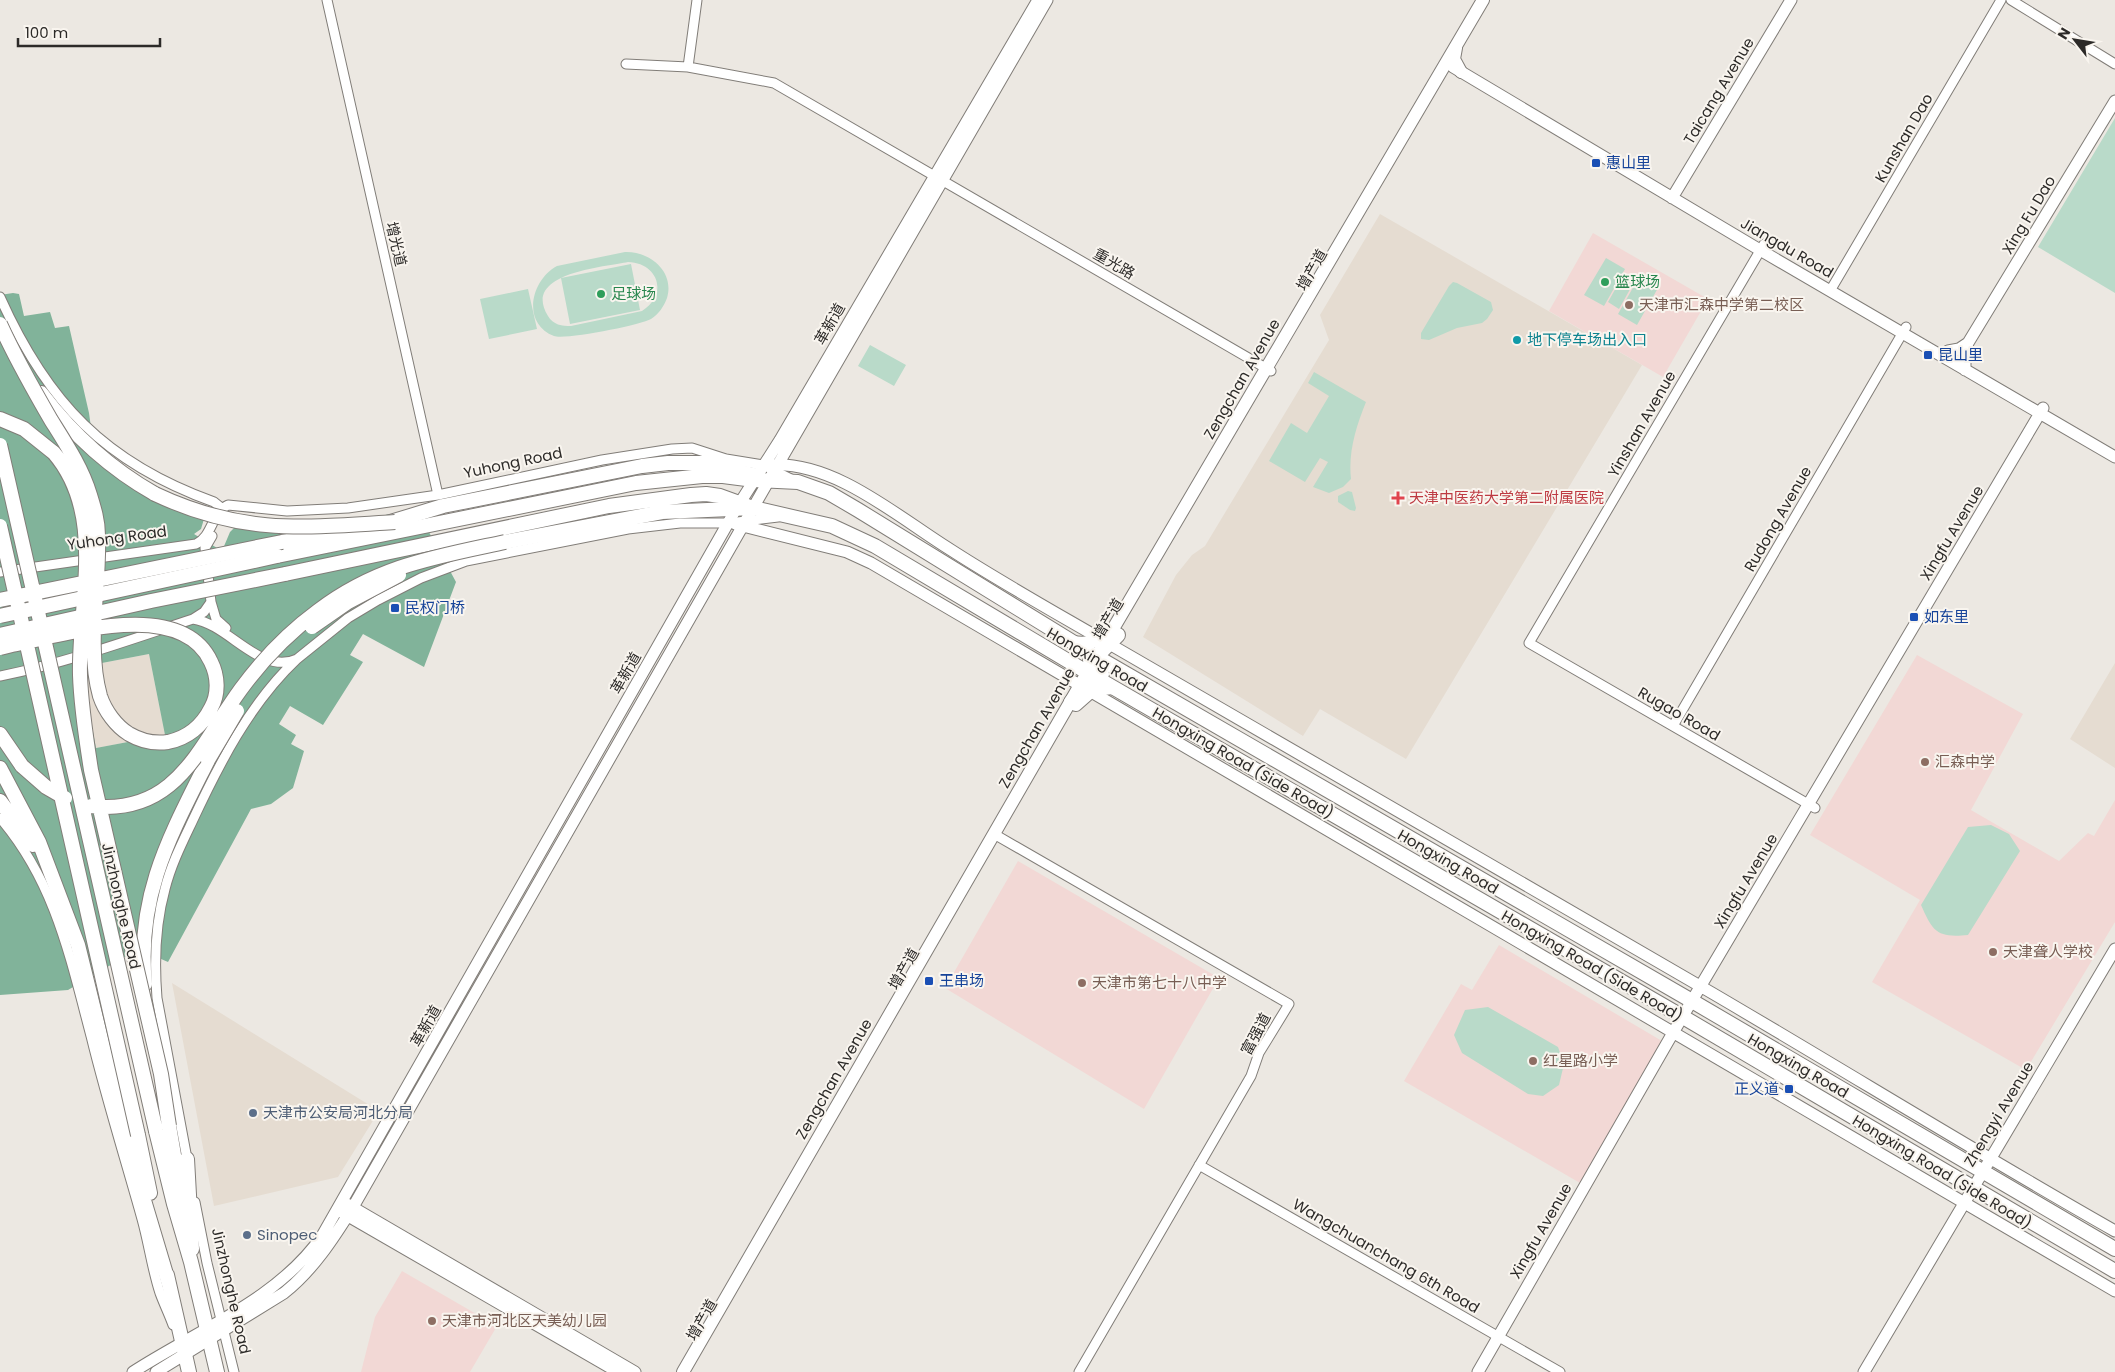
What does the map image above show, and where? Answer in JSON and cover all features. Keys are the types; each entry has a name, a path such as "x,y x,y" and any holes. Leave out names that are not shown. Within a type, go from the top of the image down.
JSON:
{"main road":[{"name":"Zengchan Avenue","path":"1269,370 1454,63 1461,42 1483,0"},
{"name":"Zengchan Avenue","path":"1461,42 1489,0"},
{"path":"0,324 12,351 77,463 89,490 95,512 98,536 98,572 96,629 95,638 101,698 105,708 126,732 146,741 162,743 177,740 195,730 207,716 215,697 216,675 202,647 186,635 161,627 140,625 101,628 92,630 74,633 66,635 48,638 0,648"},
{"name":"增产道","path":"1100,661 1269,370"},
{"path":"25,372 64,423 94,452 132,481 177,504 217,518 271,527 395,522"},
{"path":"0,419 24,429 54,454 71,478 84,513 86,525 85,570 80,676 86,739 91,770 161,1074 163,1128"},
{"name":"Jinzhonghe Road","path":"0,445 163,1128 174,1204 191,1262 217,1372"},
{"path":"0,600 282,542 395,522 443,506 642,466 701,462 718,463 736,471 766,472"},
{"path":"0,616 277,556 651,480 766,472"},
{"name":"Hongxing Road","path":"766,472 830,493 1100,661 1113,688 1686,1018 2115,1272"},
{"path":"0,635 151,601 706,494 743,506"},
{"name":"Hongxing Road","path":"743,506 832,526 859,538 1062,658 1100,661"},
{"path":"0,734 13,756 26,771 46,788 62,796 86,805 106,807 125,806 145,800 172,784 183,774 252,675 276,648 298,626 339,596 369,579 410,563 611,513"},
{"path":"0,526 132,1137"},
{"path":"150,1025 143,962 144,935 150,891 172,833 208,760 244,699 263,673 289,646 317,622 381,584 439,557"},
{"path":"1074,703 1100,661 1114,658 1122,671"},
{"path":"1100,661 1122,671"},
{"name":"Hongxing Road","path":"1122,671 1695,1003 1989,1167 2115,1249"},
{"name":"Zengchan Avenue","path":"683,1372 1074,703"},
{"path":"0,768 39,842 78,945 132,1137 189,1372"},
{"path":"0,801 33,845 60,894"},
{"name":"增产道","path":"691,1372 997,836"},
{"path":"187,1159 192,1244 191,1262"}],"street":[{"name":"增光道","path":"327,0 438,494"},
{"path":"688,67 697,0"},
{"name":"革新道","path":"208,1335 224,1331 270,1303 301,1279 314,1265 729,523 766,472 938,177 1038,0"},
{"name":"革新道","path":"938,177 1047,0"},
{"name":"Taicang Avenue","path":"1674,195 1791,0"},
{"name":"Kunshan Dao","path":"1832,288 2001,0"},
{"path":"2011,0 2115,64"},
{"name":"Jiangdu Road","path":"1454,63 1674,195 2029,403 2040,416 2115,457"},
{"name":"重光路","path":"626,64 688,67 774,83 1269,370"},
{"name":"Xing Fu Dao","path":"1965,365 1968,343 2115,101"},
{"name":"Yinshan Avenue","path":"1530,643 1762,247"},
{"name":"Yuhong Road","path":"0,297 29,355 45,380 82,424 111,449 161,480 224,507 287,511 325,511 438,494 602,460 672,449 692,448 766,472"},
{"name":"Jiangdu Road","path":"1905,330 1948,351 1965,365"},
{"name":"Rudong Avenue","path":"1673,726 1905,330"},
{"path":"1948,351 1959,349 1968,343"},
{"name":"Jiangdu Road","path":"2040,416 2115,450"},
{"name":"Xingfu Avenue","path":"1478,1372 1501,1338 1677,1033 1812,807 2040,416"},
{"name":"Hongxing Road (Side Road)","path":"766,472 796,466 819,473 856,490 951,550 1100,661 1677,1033 2115,1291"},
{"name":"革新道","path":"208,1335 221,1319 289,1274 345,1209 744,523 743,506"},
{"path":"192,545 204,538 224,507"},
{"path":"224,507 206,544 205,553 211,602 220,623 257,648 271,661 274,668 272,684"},
{"path":"744,523 791,516"},
{"path":"272,684 297,659 348,618 421,578 466,562 628,529 680,523 729,523"},
{"name":"Hongxing Road (Side Road)","path":"729,523 744,523 860,557 1100,661 1704,989 1989,1167 2115,1230"},
{"name":"Yuhong Road","path":"0,572 192,545"},
{"path":"192,545 202,549 205,553"},
{"path":"0,676 39,668 99,651 193,618 204,612 211,602"},
{"path":"193,618 215,626 271,661 283,664 297,659"},
{"name":"Rugao Road","path":"1530,643 1812,807"},
{"name":"Jinzhonghe Road","path":"234,1372 207,1263 156,998 156,944 158,917 165,887 175,858 226,756 254,709 272,684"},
{"path":"0,818 19,841 37,870 61,928 77,980 109,1109 143,1221 160,1292 183,1349"},
{"name":"富强道","path":"997,836 1289,1004 1259,1053 1251,1076 1079,1372"},
{"name":"Zhengyi Avenue","path":"1989,1167 2115,949"},
{"name":"Zhengyi Avenue","path":"1872,1372 1976,1188 2115,963"},
{"name":"Wangchuanchang 6th Road","path":"1199,1165 1560,1372"},
{"name":"Zhengyi Avenue","path":"1864,1372 1967,1205"},
{"path":"345,1209 618,1372"},
{"path":"345,1209 635,1372"},
{"path":"158,1371 183,1349 208,1335"},
{"name":"Xingfu Avenue","path":"1486,1372 1501,1338"},
{"path":"137,1371 156,1357 183,1349"}],"shaded area":[{"name":"天津中医药大学第二附属医院","path":"1380,214 1642,365 1406,759 1320,709 1303,736 1143,637 1176,575 1192,555 1205,546 1329,340 1320,315"},
{"name":"天津市汇森中学第二校区","path":"1593,233 1708,299 1663,377 1549,311"},
{"path":"149,654 165,735 96,748 81,667"},
{"path":"1917,655 2023,714 1971,810 2059,861 2088,833 2094,836 2115,800 2115,922 2026,1070 1872,982 1920,900 1810,835"},
{"path":"2115,663 2115,768 2070,739"},
{"name":"天津市第七十八中学","path":"1018,861 1219,978 1144,1109 945,988"},
{"name":"红星路小学","path":"1499,945 1662,1041 1580,1183 1404,1081 1461,984 1472,990"},
{"path":"172,983 379,1111 338,1177 214,1206"},
{"name":"天津市河北区天美幼儿园","path":"402,1271 497,1326 470,1372 361,1372 375,1317"}],"green space":[{"path":"2115,118 2115,293 2038,247"},
{"path":"625,252 643,255 658,264 664,271 668,288 667,298 663,307 656,315 644,322 587,334 554,336 544,330 537,322 533,301 541,281 548,272 557,266","holes":["628,262 638,264 653,273 657,288 650,304 642,311 571,326 555,323 548,316 543,302 546,290 555,281 602,266"]},
{"name":"篮球场","path":"1606,258 1625,269 1604,306 1584,295"},
{"name":"足球场","path":"631,264 640,310 570,324 561,278"},
{"path":"1622,277 1633,284 1619,309 1608,302"},
{"name":"篮球场","path":"1639,277 1658,288 1637,325 1618,314"},
{"path":"1453,282 1491,302 1493,310 1482,323 1457,328 1429,340 1421,339 1421,333"},
{"path":"528,289 537,329 489,339 480,299"},
{"path":"19,294 24,316 50,312 55,328 69,326 89,413 93,442 116,462 204,519 201,529 194,534 222,551 230,532 241,521 282,525 366,518 417,510 456,582 424,667 363,634 350,655 363,662 323,725 290,706 279,724 296,735 291,744 304,751 293,788 271,804 251,809 168,962 138,949 68,990 0,995 0,295","holes":["149,654 165,735 96,748 81,667"]},
{"path":"870,345 906,365 894,386 858,366"},
{"path":"1314,372 1366,402 1354,440 1350,469 1351,479 1343,487 1329,493 1313,487 1328,462 1320,458 1305,482 1269,461 1291,423 1307,433 1329,396 1308,383"},
{"path":"1348,491 1352,492 1355,511 1338,502 1338,496"},
{"path":"1991,825 2009,834 2020,851 1968,935 1943,934 1937,931 1929,922 1921,905 1968,827"},
{"path":"1488,1007 1558,1047 1564,1064 1559,1085 1543,1096 1528,1094 1462,1053 1454,1035 1465,1010"}],"place":[{"name":"惠山里","path":"1596,163"},
{"name":"篮球场","path":"1605,282"},
{"name":"足球场","path":"601,294"},
{"name":"天津市汇森中学第二校区","path":"1629,305"},
{"name":"地下停车场出入口","path":"1517,340"},
{"name":"昆山里","path":"1928,355"},
{"name":"天津中医药大学第二附属医院","path":"1398,498"},
{"name":"民权门桥","path":"395,608"},
{"name":"如东里","path":"1914,617"},
{"name":"汇森中学","path":"1925,762"},
{"name":"天津聋人学校","path":"1993,952"},
{"name":"王串场","path":"929,981"},
{"name":"天津市第七十八中学","path":"1082,983"},
{"name":"红星路小学","path":"1533,1061"},
{"name":"正义道","path":"1789,1089"},
{"name":"天津市公安局河北分局","path":"253,1113"},
{"name":"Sinopec","path":"247,1235"},
{"name":"天津市河北区天美幼儿园","path":"432,1321"}]}
